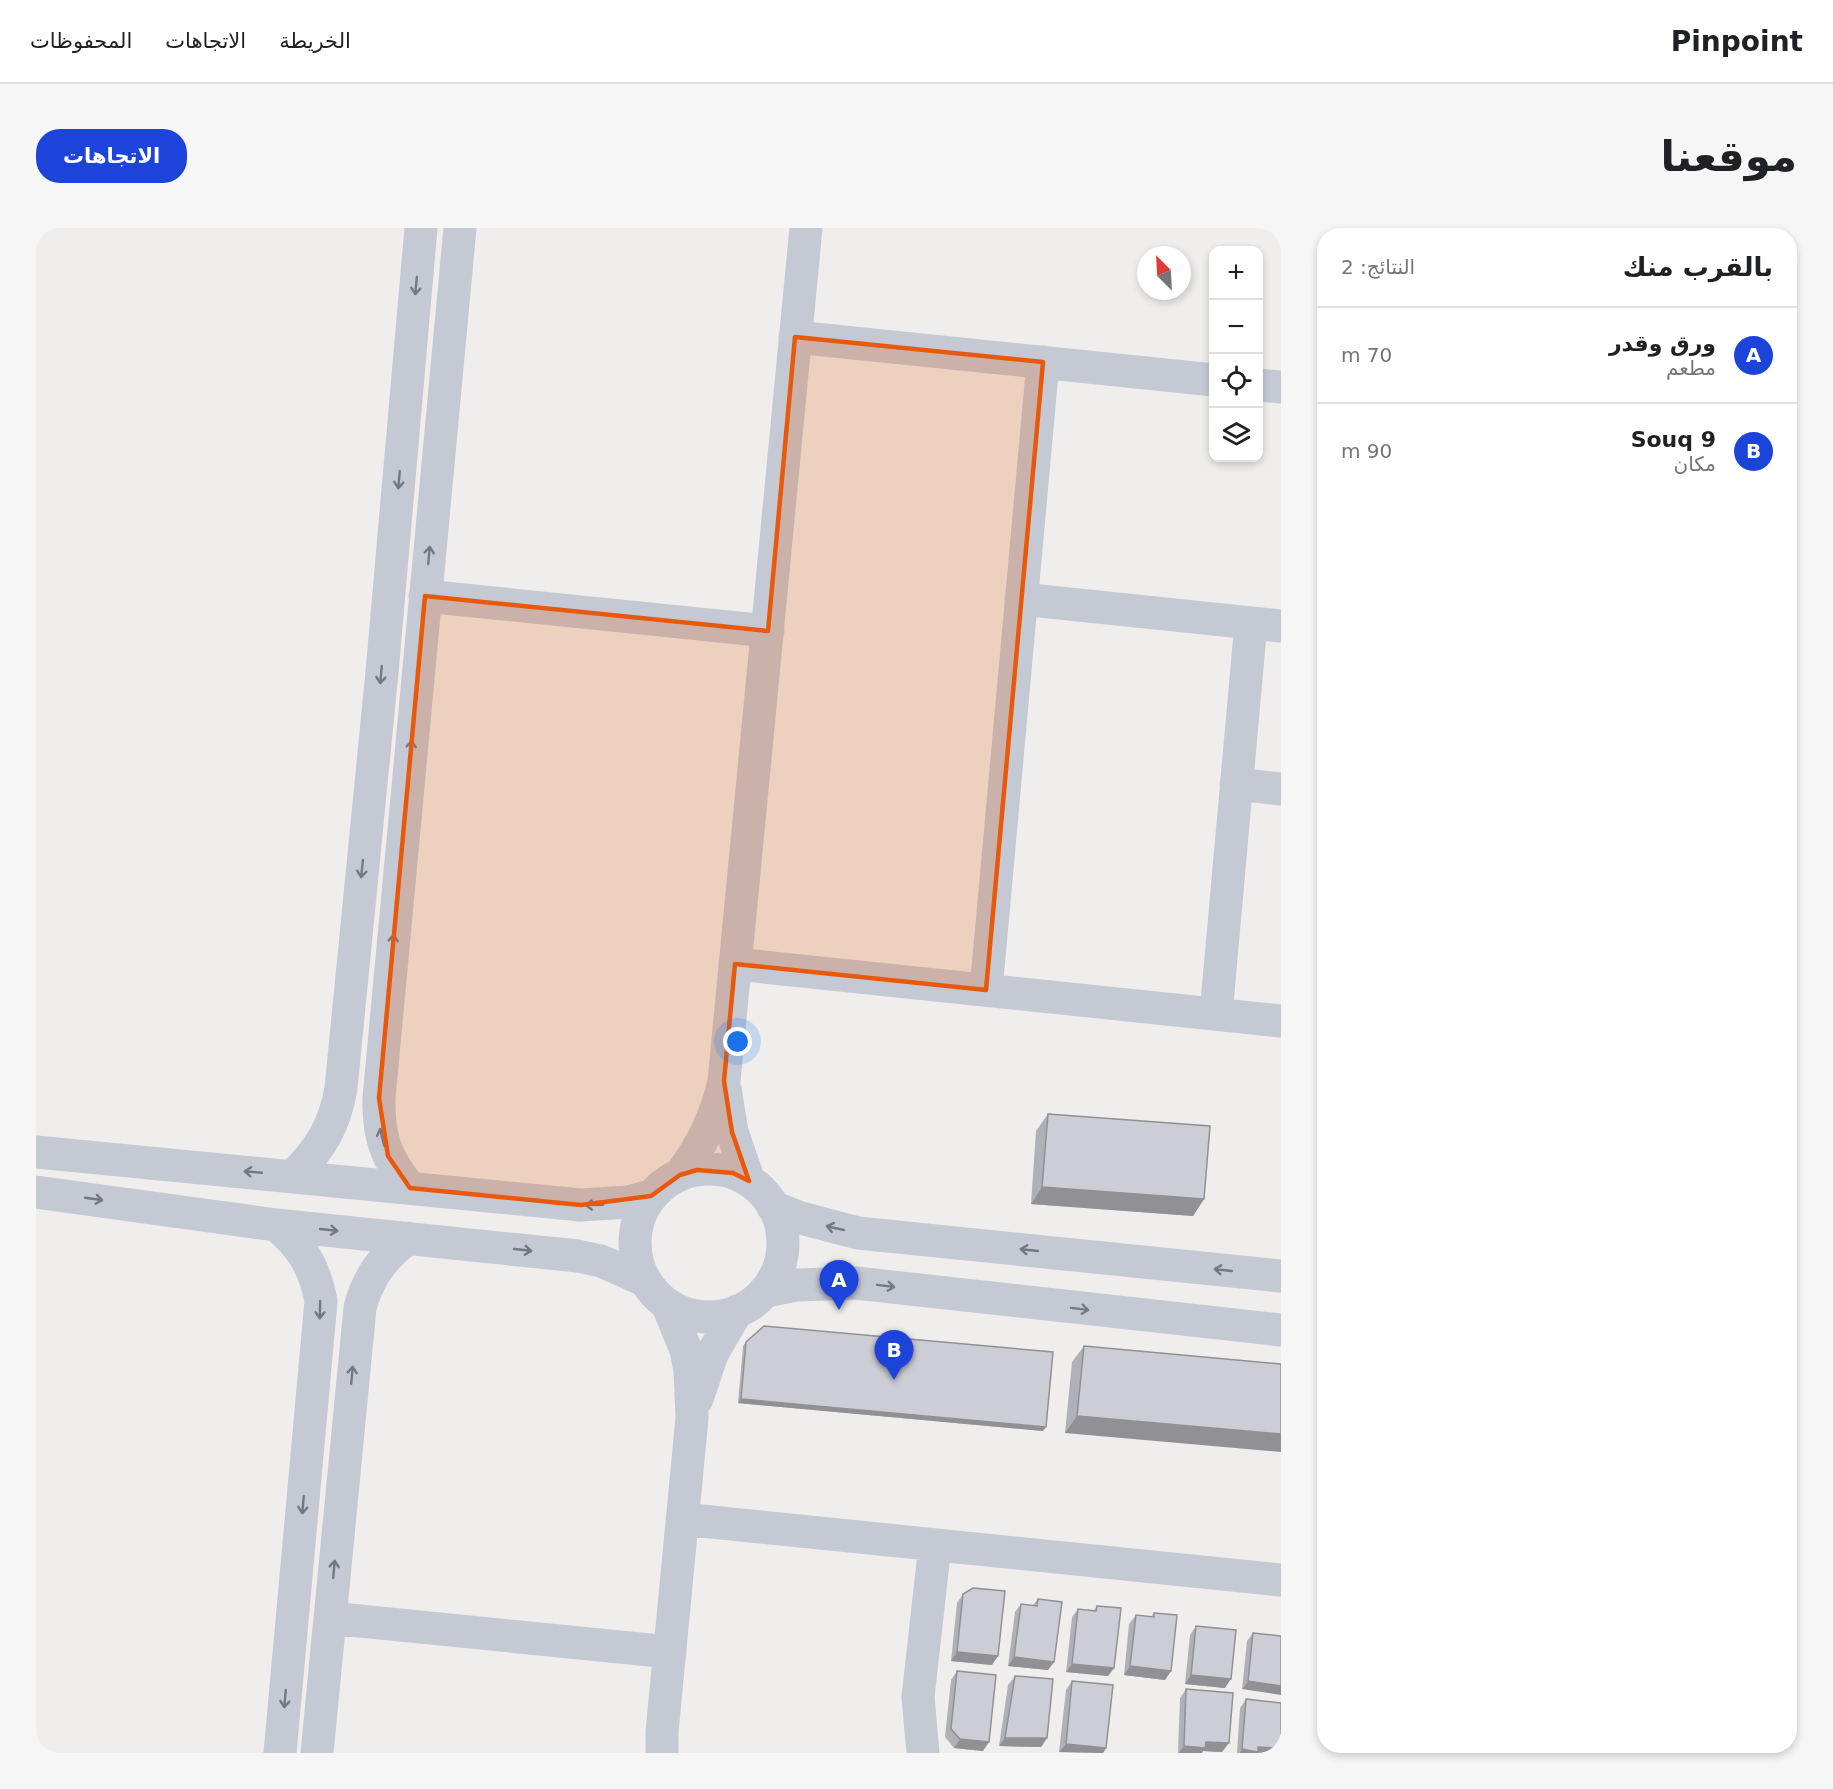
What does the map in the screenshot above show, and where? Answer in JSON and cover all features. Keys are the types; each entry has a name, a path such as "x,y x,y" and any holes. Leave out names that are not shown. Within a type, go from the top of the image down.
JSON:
{"street":[{"path":"293,1176 308,1162 330,1128 338,1108 341,1088 382,672 421,228"},
{"path":"410,1188 388,1156 378,1118 460,228"},
{"path":"680,1175 696,1154 708,1131 718,1106 724,1081 806,228"},
{"path":"795,337 1209,380"},
{"path":"986,990 1043,363"},
{"path":"1263,385 1281,387"},
{"path":"425,596 768,631"},
{"path":"1021,599 1266,624 1236,784 1216,1014"},
{"path":"1236,784 1281,789"},
{"path":"735,964 1281,1021"},
{"path":"724,1081 732,1132 749,1181"},
{"path":"42,1151 581,1205 628,1202 651,1196"},
{"path":"715,1169 733,1173 749,1181 763,1192 773,1207 780,1223 783,1241 778,1267 766,1290 752,1303 720,1317 702,1317 668,1306 654,1294 644,1280 637,1263 634,1245 636,1228 651,1196 664,1184 680,1175 698,1170 715,1169"},
{"path":"41,1194 276,1225 578,1256 612,1265 644,1280"},
{"path":"773,1207 810,1221 858,1233 1281,1276"},
{"path":"276,1225 302,1250 314,1274 321,1301 280,1753"},
{"path":"317,1753 360,1308 364,1291 377,1268 394,1249 408,1238"},
{"path":"766,1290 826,1282 856,1283 1281,1330"},
{"path":"662,1753 662,1732 692,1418 690,1371 686,1350 668,1306"},
{"path":"692,1418 712,1354 737,1311"},
{"path":"682,1519 1281,1580"},
{"path":"923,1753 918,1697 935,1545"},
{"path":"330,1617 670,1652"}],"highlighted area":[{"path":"795,337 1043,362 986,990 735,964 724,1081 732,1132 749,1181 733,1173 697,1170 680,1175 651,1196 581,1205 410,1188 388,1156 379,1098 425,596 768,631"}],"building":[{"path":"1048,1114 1210,1126 1204,1199 1042,1187"},
{"path":"764,1326 1053,1352 1046,1427 741,1399 746,1342"},
{"path":"1084,1346 1281,1364 1281,1434 1077,1416"},
{"path":"973,1588 1005,1591 998,1656 957,1652 963,1594"},
{"path":"1038,1599 1062,1602 1054,1662 1014,1657 1021,1604 1037,1606"},
{"path":"1097,1606 1121,1608 1114,1668 1072,1664 1078,1609 1096,1611"},
{"path":"1154,1613 1177,1615 1171,1671 1130,1666 1136,1615 1154,1617"},
{"path":"1196,1626 1236,1630 1231,1679 1191,1675"},
{"path":"1253,1633 1281,1636 1281,1686 1248,1681"},
{"path":"957,1671 996,1675 989,1742 960,1739 951,1729"},
{"path":"1015,1676 1053,1679 1047,1738 1005,1738"},
{"path":"1072,1681 1113,1685 1106,1748 1066,1744"},
{"path":"1186,1689 1233,1693 1229,1743 1206,1742 1205,1748 1184,1746"},
{"path":"1246,1699 1281,1703 1281,1753 1275,1753 1276,1748 1258,1747 1258,1752 1242,1749"}],"place":[{"name":"ورق وقدر","path":"839,1310"},
{"name":"Souq 9","path":"894,1380"}]}
